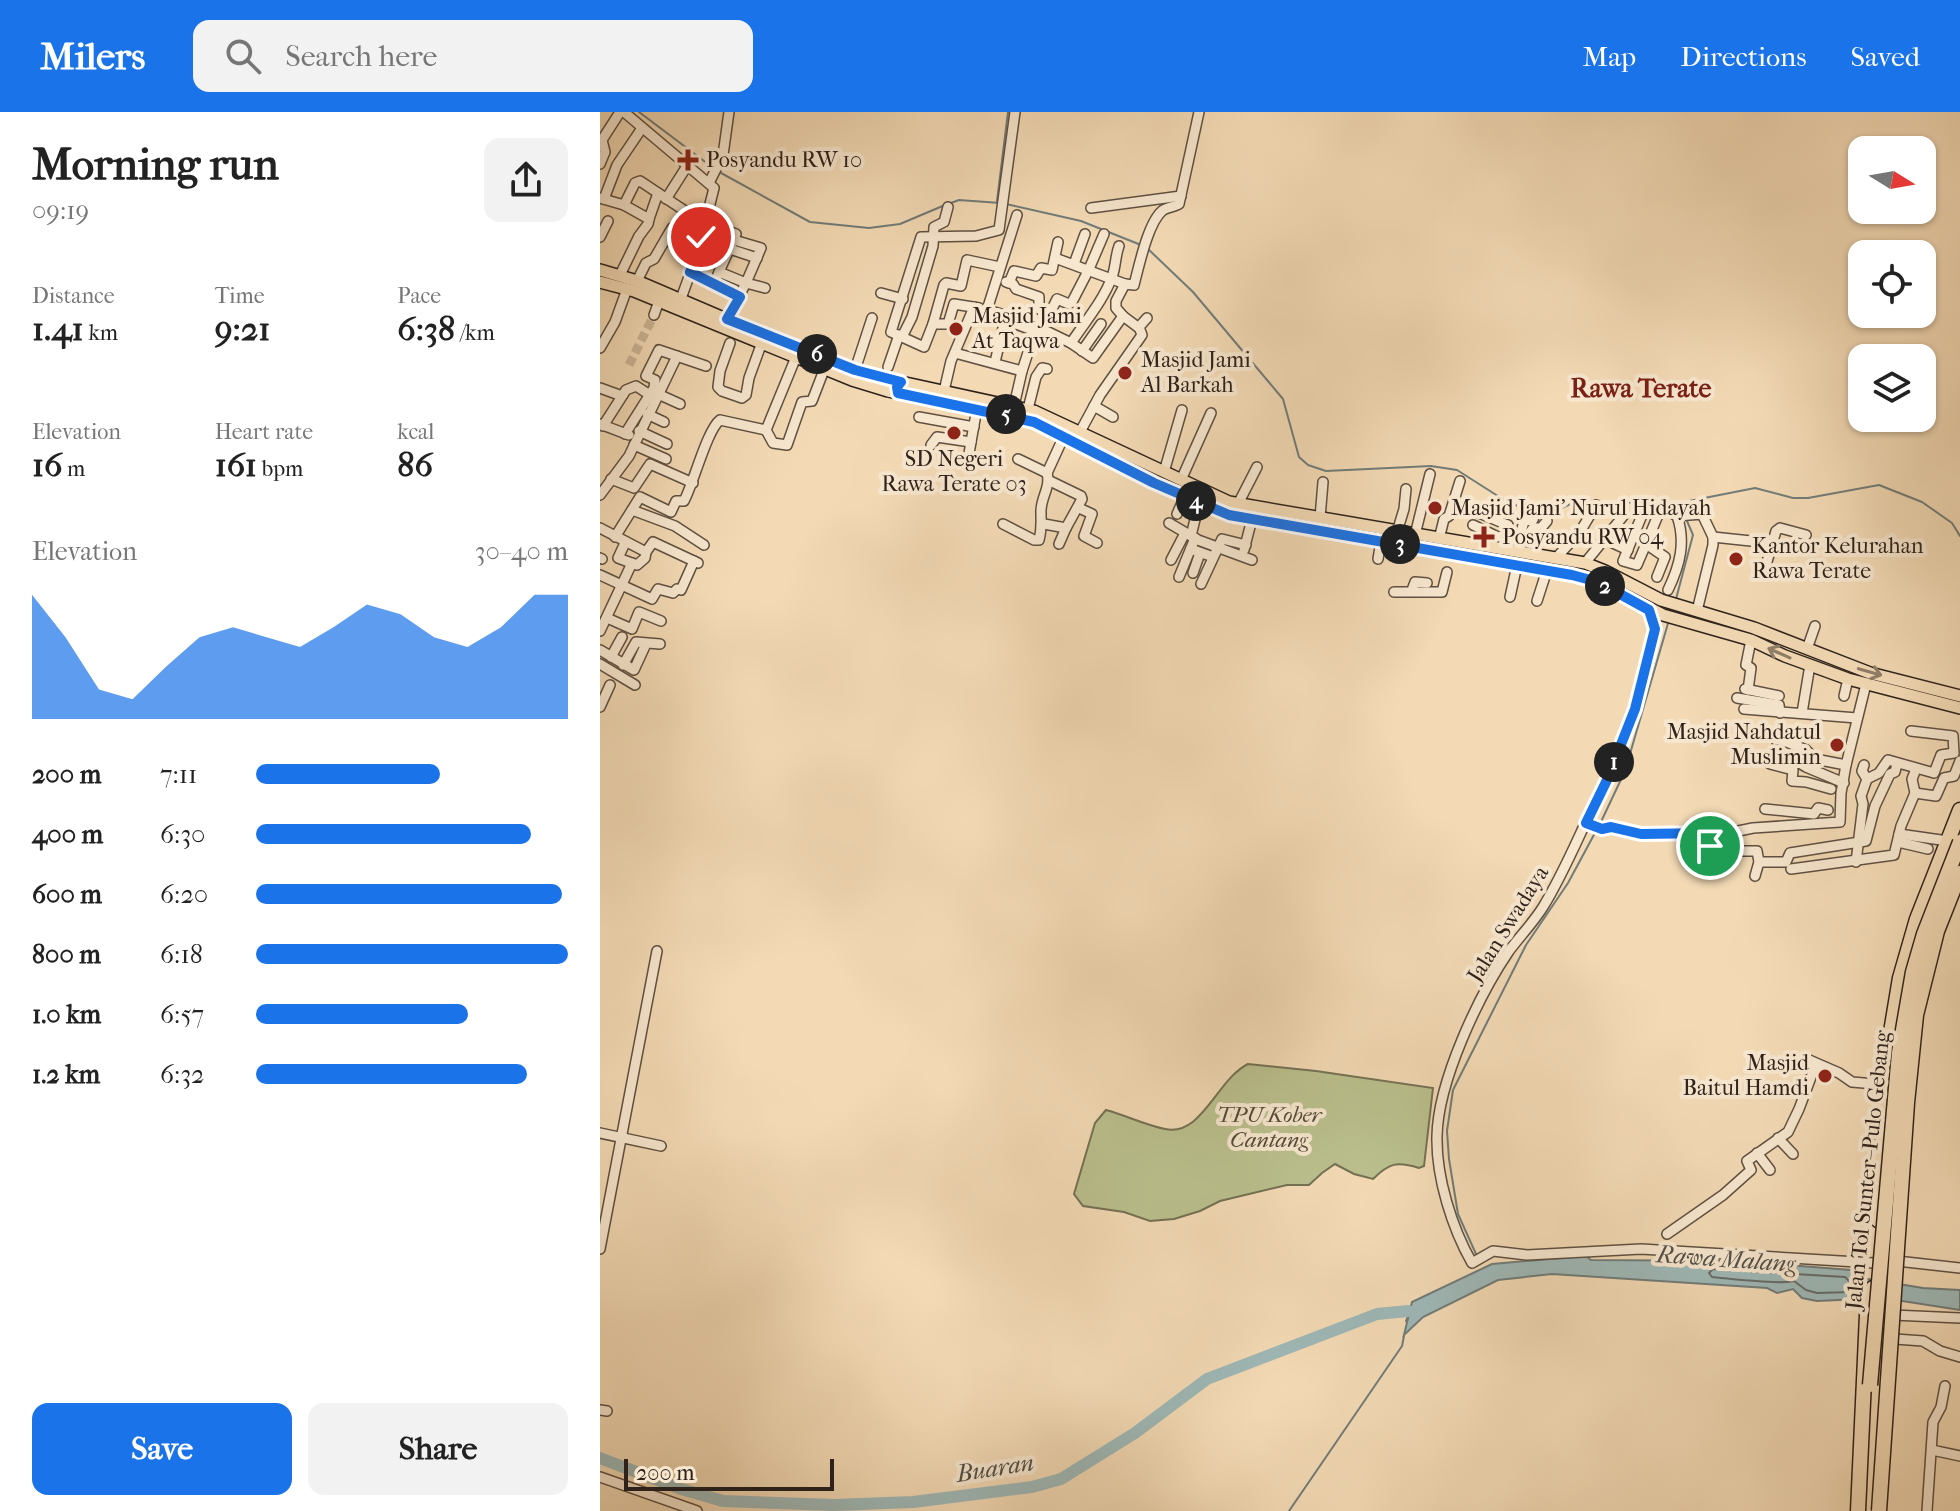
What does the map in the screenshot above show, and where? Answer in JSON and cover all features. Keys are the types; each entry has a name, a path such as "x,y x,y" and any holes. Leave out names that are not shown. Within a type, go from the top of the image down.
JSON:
{"highway":[{"path":"1862,1511 1867,1315 1872,1301 1892,1019 1917,919 1954,842 1960,810"},
{"name":"Jalan Tol Sunter–Pulo Gebang","path":"1862,1511 1870,1385 1902,1039 1913,972 1954,842"},
{"name":"Jalan Tol Sunter–Pulo Gebang","path":"1880,1511 1907,1103 1916,1015 1937,931 1960,873"},
{"path":"1880,1511 1913,1070 1926,990 1960,883"},
{"path":"1899,982 1926,990"}],"main road":[{"path":"600,270 637,281 761,345 824,370 1019,417 1064,436 1143,478 1229,515 1381,541 1450,563 1517,565 1598,582 1649,610 1751,640 1848,679 1960,696"},
{"path":"600,282 727,319 899,388 944,391 1028,409 1238,504 1585,563 1653,597 1668,596 1694,610 1926,692 1960,708"},
{"path":"1649,610 1653,597"}],"street":[{"path":"600,164 605,152 602,140 622,112 710,181 715,191 680,304"},
{"path":"710,181 725,150 729,112"},
{"path":"1000,267 967,260 961,286 944,285 924,347 891,332 921,237 968,237 995,231 999,227 1015,112"},
{"path":"1055,258 1087,272 1134,285 1148,236 1164,208 1178,206 1199,112"},
{"path":"642,128 617,165 602,198 624,205 649,220"},
{"path":"620,275 662,196 687,166"},
{"path":"624,205 637,181 691,215 683,228"},
{"path":"1091,208 1181,196"},
{"path":"888,367 900,336 912,317 933,246 934,227 944,222 948,207"},
{"path":"995,362 1005,315 987,310 1017,215"},
{"path":"600,237 608,221"},
{"path":"705,222 735,233 714,284"},
{"path":"637,281 646,263 654,259 672,228 683,228 701,237"},
{"path":"1074,264 1085,234"},
{"path":"1014,406 1022,371 1038,330 1057,299 1069,304 1072,302 1104,234"},
{"path":"666,240 698,252"},
{"path":"1009,283 1014,271 1036,276 1041,268 1051,271 1058,242"},
{"path":"727,319 757,258 732,245"},
{"path":"1071,343 1111,280 1119,246"},
{"path":"690,272 740,297"},
{"path":"719,272 765,288"},
{"path":"995,280 1039,297 1039,309 1050,313"},
{"path":"1080,432 1142,335 1139,328 1123,316 1115,305 1125,284"},
{"path":"600,348 627,289"},
{"path":"881,293 903,299"},
{"path":"654,315 659,301"},
{"path":"933,324 948,324 954,304 976,307 955,353 944,391"},
{"path":"1005,320 1071,343 1094,357 1123,316"},
{"path":"855,370 872,318"},
{"path":"1139,328 1147,318"},
{"path":"1082,351 1101,324"},
{"path":"730,343 718,387 742,398 746,395 761,345"},
{"path":"600,495 619,472 647,414 656,381 646,376 657,352 661,350 706,366"},
{"path":"955,353 1022,371"},
{"path":"625,434 639,408 654,394 677,356"},
{"path":"766,430 796,357"},
{"path":"1028,409 1036,377 1042,368 1047,369"},
{"path":"615,537 640,497 671,512 676,501 684,501 712,426 720,420 766,430 773,443 787,445 802,402 812,401 824,370"},
{"path":"667,444 636,438 602,425 633,386 680,404"},
{"path":"600,388 622,396"},
{"path":"1094,406 1113,417"},
{"path":"968,459 977,408"},
{"path":"1164,472 1182,410"},
{"path":"1181,480 1211,413"},
{"path":"647,414 664,422"},
{"path":"919,417 974,427"},
{"path":"1003,524 1037,541 1044,524 1040,511 1048,477 1064,436"},
{"path":"931,445 937,437 971,442"},
{"path":"636,438 666,459"},
{"path":"1018,459 1081,496 1079,508 1059,544"},
{"path":"611,479 634,488 650,464 693,483"},
{"path":"1238,504 1257,467"},
{"path":"1415,535 1430,474"},
{"path":"1439,539 1460,481"},
{"path":"1320,518 1323,482"},
{"path":"1397,532 1406,489"},
{"path":"1177,514 1185,496"},
{"path":"1171,560 1190,536 1199,503"},
{"path":"1556,558 1580,532 1596,505"},
{"path":"1079,508 1092,514 1084,536 1097,543"},
{"path":"1463,508 1484,513 1508,525 1513,534"},
{"path":"1645,508 1623,561 1637,565 1661,508 1678,516 1704,515 1713,537 1694,610"},
{"path":"632,510 675,526 704,545"},
{"path":"1504,549 1524,521 1533,520 1535,513"},
{"path":"1585,563 1624,515"},
{"path":"1668,596 1683,540 1678,516"},
{"path":"1241,557 1252,519"},
{"path":"1477,545 1478,527 1498,537 1513,534 1527,538 1532,528 1541,528 1547,521"},
{"path":"1169,523 1216,553"},
{"path":"1044,524 1066,528"},
{"path":"600,528 646,552"},
{"path":"1764,572 1776,531 1780,528 1806,535"},
{"path":"1190,536 1195,551 1193,573"},
{"path":"1713,537 1770,543"},
{"path":"1201,584 1222,539 1246,545"},
{"path":"1604,539 1628,550"},
{"path":"1378,559 1381,541"},
{"path":"600,575 652,599 658,589 674,593 677,589 681,590 696,562 653,542 640,564 632,563 618,558 625,543"},
{"path":"1646,544 1664,554 1657,577"},
{"path":"1195,551 1252,560"},
{"path":"1179,577 1195,551"},
{"path":"600,631 632,563"},
{"path":"1394,592 1442,592 1450,563"},
{"path":"1510,597 1517,565"},
{"path":"1537,601 1547,570"},
{"path":"1412,590 1415,582 1427,583"},
{"name":"Jalan Swadaya","path":"1649,610 1655,629 1635,709 1607,780 1594,826 1541,910 1509,952 1480,1001 1445,1095 1437,1134 1454,1227 1474,1262 1493,1251 1527,1255 1641,1249 1852,1262 1874,1267"},
{"path":"607,618 632,629 639,612 661,621"},
{"path":"1807,649 1815,626"},
{"path":"611,657 622,637"},
{"path":"1742,692 1751,668 1746,665 1751,640"},
{"path":"600,650 623,665 636,642 660,644"},
{"path":"600,664 635,685"},
{"path":"1802,713 1810,665"},
{"path":"1844,696 1848,679"},
{"path":"1829,824 1828,810 1846,765 1866,684"},
{"path":"600,706 603,694 610,685"},
{"path":"1742,692 1779,696"},
{"path":"1742,692 1779,705 1780,713"},
{"path":"1744,709 1857,718"},
{"path":"1856,862 1863,804 1861,796 1867,779 1879,773 1888,760 1934,773 1941,755 1953,755 1957,750 1953,736 1911,731"},
{"path":"1776,740 1806,750 1815,759 1846,765"},
{"path":"1806,750 1801,764 1839,788"},
{"path":"1915,793 1936,796 1944,778 1954,776 1960,761"},
{"path":"1770,764 1793,770 1792,781 1805,786 1839,788"},
{"path":"1759,862 1786,862 1790,853 1868,840 1875,806 1897,764"},
{"path":"1864,765 1862,771 1867,779"},
{"path":"1791,869 1894,855 1915,793 1912,779 1916,769"},
{"path":"1594,826 1641,834 1708,833 1714,836 1753,828 1829,824 1840,822 1839,788"},
{"path":"1765,809 1814,814 1818,808 1828,810"},
{"path":"1686,847 1707,850 1714,836"},
{"path":"1898,838 1954,842"},
{"path":"1898,838 1928,849"},
{"path":"1734,851 1755,850 1759,862 1755,876"},
{"path":"600,1249 657,951"},
{"path":"1667,1234 1735,1185 1751,1170 1747,1162 1788,1132 1799,1109 1813,1062 1852,1082 1887,1085"},
{"path":"600,1133 661,1146"},
{"path":"1778,1138 1793,1154"},
{"path":"1757,1153 1770,1170"},
{"path":"1897,1272 1960,1268"},
{"path":"1880,1511 1895,1310 1960,1318"},
{"path":"1895,1339 1923,1341 1940,1351 1960,1357"},
{"path":"1927,1511 1933,1422 1941,1407 1945,1386"},
{"path":"1932,1450 1960,1456"},
{"path":"600,1477 697,1511"}],"green space":[{"name":"TPU Kober Cantang","path":"1248,1064 1433,1088 1424,1166 1394,1165 1373,1179 1335,1164 1309,1185 1287,1185 1220,1201 1174,1219 1150,1221 1124,1212 1083,1206 1074,1194 1095,1123 1106,1110 1165,1129 1178,1129 1199,1116 1237,1071"}],"water":[{"path":"1586,1256 1591,1260 1735,1261 1851,1270 1856,1277 1923,1288 1960,1290 1960,1310 1883,1298 1817,1301 1802,1298 1793,1289 1777,1293 1767,1288 1552,1274 1498,1280 1423,1317 1404,1335 1412,1302 1492,1264"}],"waterway":[{"path":"639,112 712,167"},
{"path":"997,201 1008,112"},
{"path":"721,173 810,222 869,228 900,224 945,205"},
{"path":"951,203 959,200 1000,203"},
{"path":"1006,204 1081,221 1141,245"},
{"path":"1147,248 1193,292 1283,399 1299,457 1308,465 1326,471 1431,466 1457,470 1512,505 1557,510 1578,501 1592,501"},
{"path":"1679,503 1755,488 1793,498 1808,498 1879,485 1922,502 1952,523 1960,536"},
{"path":"1599,502 1679,503 1683,511"},
{"path":"1676,599 1693,535 1687,521"},
{"path":"1599,826 1625,771 1669,620"},
{"path":"1476,1254 1458,1214 1449,1159 1447,1131 1453,1090 1526,945 1568,883 1596,831"},
{"path":"1406,1321 1410,1310"},
{"name":"Buaran","path":"600,1458 681,1489 723,1501 834,1505 913,1502 1032,1487 1061,1479 1135,1433 1207,1379 1377,1314 1408,1311"},
{"path":"1289,1511 1402,1346 1404,1336"}],"tunnel":[{"path":"629,365 654,315"}],"place":[{"name":"Posyandu RW 10","path":"688,160"},
{"name":"Masjid Jami At Taqwa","path":"956,329"},
{"name":"Masjid Jami Al Barkah","path":"1125,373"},
{"name":"SD Negeri Rawa Terate 03","path":"954,433"},
{"name":"Masjid Jami' Nurul Hidayah","path":"1435,508"},
{"name":"Posyandu RW 04","path":"1484,537"},
{"name":"Kantor Kelurahan Rawa Terate","path":"1736,559"},
{"name":"Masjid Nahdatul Muslimin","path":"1837,745"},
{"name":"Masjid Baitul Hamdi","path":"1825,1076"}],"district":[{"name":"Rawa Terate","path":"1641,388"}],"route":[{"path":"701,237 690,272 740,297 727,319 855,370 901,382 897,387 898,393 1034,422 1154,483 1229,515 1572,575 1598,582 1649,610 1655,629 1635,709 1586,823 1602,829 1611,827 1636,834 1709,833 1714,836 1710,846"}],"water label":[{"name":"Rawa Malang","path":"1726,1259"}]}
